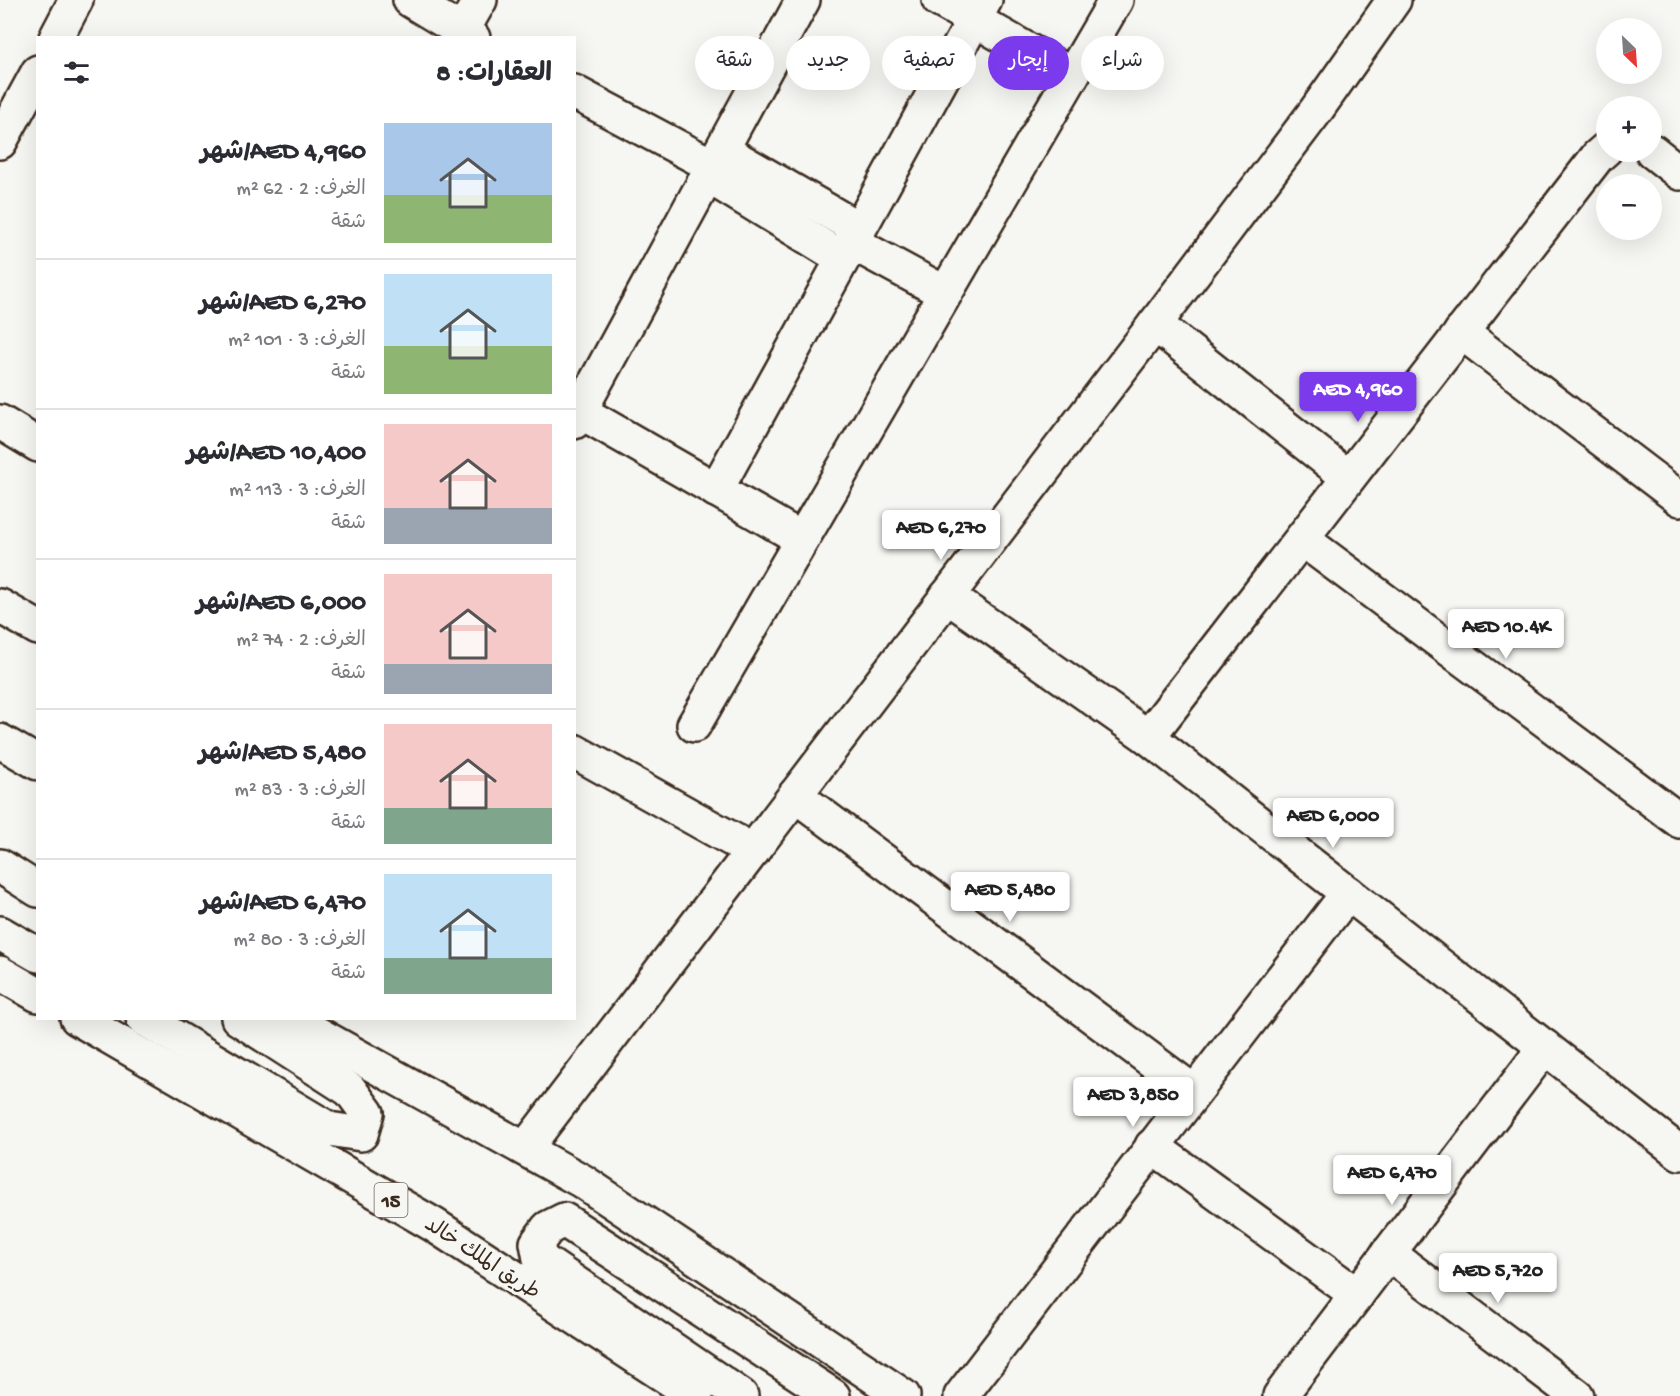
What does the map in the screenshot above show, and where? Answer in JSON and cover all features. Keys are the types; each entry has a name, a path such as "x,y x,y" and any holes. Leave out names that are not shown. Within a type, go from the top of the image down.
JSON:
{"main road":[{"path":"57,36 76,0"},
{"path":"410,0 464,36 480,0"},
{"path":"802,539 576,414 803,0"},
{"path":"939,0 980,10 1072,75"},
{"path":"694,725 1116,0"},
{"path":"525,1149 1155,324 1315,112 1394,0"},
{"path":"716,490 980,10"},
{"path":"0,142 33,91"},
{"path":"576,93 714,164 851,243 945,293"},
{"path":"1148,737 1596,159"},
{"path":"1662,159 1680,173"},
{"path":"1155,324 1348,477"},
{"path":"1461,332 1680,499"},
{"path":"0,422 36,444"},
{"path":"1302,539 1680,821"},
{"path":"947,596 1148,737 1680,1153"},
{"path":"0,606 36,627"},
{"path":"0,741 36,762"},
{"path":"576,752 753,851"},
{"path":"795,795 1194,1092"},
{"path":"0,858 36,878"},
{"path":"0,866 36,889"},
{"path":"961,1396 1347,892"},
{"path":"0,933 36,954"},
{"path":"0,973 36,994"},
{"name":"طريق الملك خالد","path":"80,1020 434,1225 696,1396"},
{"path":"146,1020 329,1129 362,1134 367,1113 350,1090 241,1020"},
{"path":"293,1020 582,1181 903,1396"},
{"path":"1280,1396 1545,1047"},
{"path":"1152,1146 1357,1295"},
{"path":"741,1396 540,1259 537,1243 548,1228 564,1220 833,1396"},
{"path":"1388,1253 1577,1396"}]}
